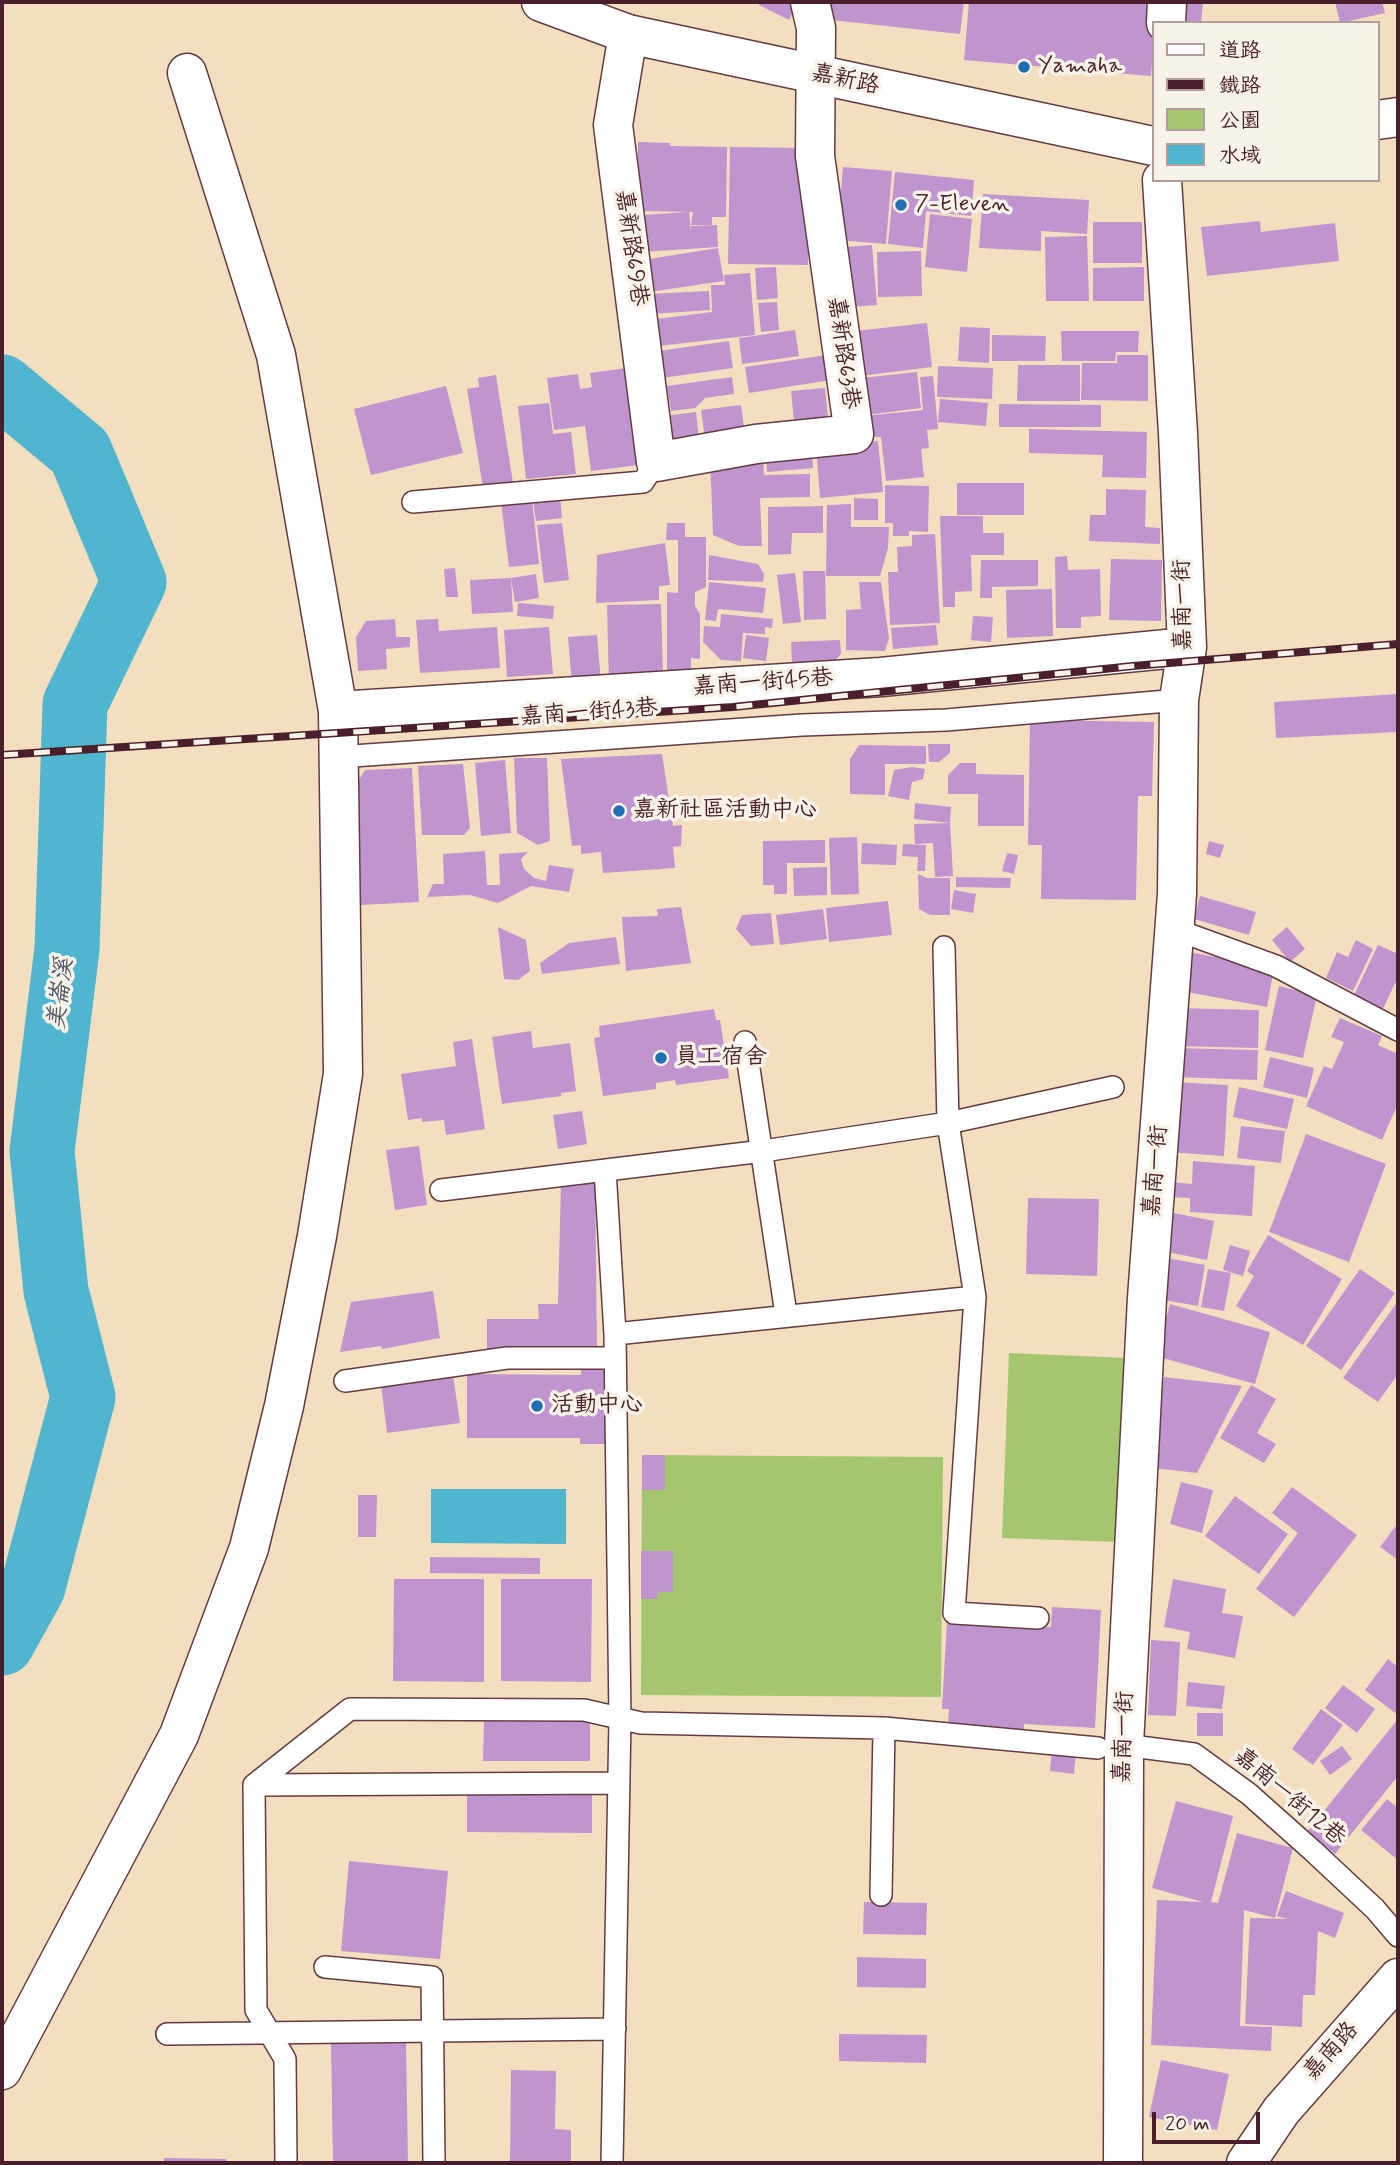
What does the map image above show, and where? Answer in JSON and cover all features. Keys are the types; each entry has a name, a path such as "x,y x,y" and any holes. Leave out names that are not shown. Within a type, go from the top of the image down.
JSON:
{"street":[{"name":"嘉新路","path":"541,2 628,34 1152,146"},
{"path":"810,2 816,28 814,74"},
{"path":"1166,21 1167,2"},
{"name":"嘉新路69巷","path":"628,34 613,125 656,462"},
{"path":"2,2070 179,1735 249,1548 289,1380 317,1236 343,1074 338,711 276,355 187,73"},
{"name":"嘉新路63巷","path":"656,462 756,444 854,434 815,156 814,74"},
{"path":"1379,120 1398,117"},
{"name":"嘉南一街","path":"1123,2163 1111,1747 1174,929 1179,700 1187,646 1178,433 1162,182"},
{"name":"嘉南一街45巷","path":"338,711 881,677 1187,646"},
{"name":"嘉南路","path":"1246,2163 1281,2110 1398,1978"}],"lane":[{"path":"413,502 643,482 656,462"},
{"name":"嘉南一街43巷","path":"338,757 802,725 946,720 1179,700"},
{"path":"1174,929 1276,966 1398,1030"},
{"path":"944,947 948,1123 975,1297 954,1613 1038,1618"},
{"path":"746,1042 786,1314"},
{"path":"441,1190 763,1151 948,1123 1113,1087"},
{"path":"605,1170 615,1334 620,1719 612,2163"},
{"path":"615,1334 786,1314 975,1297"},
{"path":"345,1381 506,1358 615,1357"},
{"name":"嘉南一街12巷","path":"254,1785 350,1709 584,1710 641,1723 884,1728 1194,1754 1249,1794 1304,1843 1375,1909 1398,1936"},
{"path":"881,1895 884,1728"},
{"path":"286,2163 285,2059 256,2010 254,1785 618,1783"},
{"path":"325,1967 432,1977 434,2163"},
{"path":"167,2034 615,2029"}],"green space":[{"path":"1009,1353 1126,1358 1119,1542 1002,1538"},
{"path":"642,1455 943,1457 941,1697 641,1695"}],"water":[{"path":"431,1489 566,1489 566,1544 431,1543"}],"building":[{"path":"760,2 798,2 789,20 759,5"},
{"path":"824,2 964,2 960,34 822,19"},
{"path":"969,2 1156,2 1155,21 1152,21 1151,76 964,60"},
{"path":"1176,2 1203,2 1201,21 1174,21"},
{"path":"1335,2 1382,2 1385,13 1340,21"},
{"path":"638,142 670,143 670,146 727,147 726,217 712,217 712,225 691,225 693,212 638,211"},
{"path":"730,147 810,148 808,265 728,264"},
{"path":"843,167 892,171 886,244 837,240"},
{"path":"895,172 974,180 971,216 926,211 923,248 888,244"},
{"path":"983,194 1089,200 1087,234 1041,231 1041,251 979,248"},
{"path":"689,212 691,232 691,226 717,225 718,247 643,252 642,215"},
{"path":"930,214 972,219 967,272 925,267"},
{"path":"1260,221 1261,232 1335,223 1339,261 1207,276 1201,227"},
{"path":"1093,222 1142,222 1142,263 1093,263"},
{"path":"1087,236 1089,301 1046,301 1045,237"},
{"path":"872,245 877,305 850,307 845,247"},
{"path":"718,248 724,281 649,292 643,260"},
{"path":"921,251 922,296 878,297 877,252"},
{"path":"776,267 778,298 757,300 755,268"},
{"path":"1144,267 1144,301 1093,301 1093,268"},
{"path":"750,273 755,335 659,346 656,319 712,312 711,285 725,285 724,275"},
{"path":"709,291 710,310 651,314 650,294"},
{"path":"777,302 779,330 761,332 758,303"},
{"path":"927,323 932,367 860,376 855,331"},
{"path":"960,327 990,328 989,363 958,361"},
{"path":"795,330 799,356 742,364 739,338"},
{"path":"1061,331 1139,331 1138,352 1116,352 1115,361 1062,361"},
{"path":"992,335 1046,336 1045,361 992,361"},
{"path":"729,341 733,368 662,378 659,351"},
{"path":"827,355 831,380 749,393 745,367"},
{"path":"1117,355 1148,355 1148,401 1081,400 1082,363 1117,363"},
{"path":"1018,365 1080,365 1080,401 1017,401"},
{"path":"641,366 655,463 591,471 585,426 554,430 547,378 578,374 580,389 592,387 590,373"},
{"path":"938,366 993,368 992,399 937,397"},
{"path":"917,372 921,408 866,415 862,378"},
{"path":"496,375 513,483 483,488 467,389 479,387 478,378"},
{"path":"933,376 938,429 927,430 929,448 921,449 924,477 886,481 881,437 873,437 872,426 865,427 864,416 923,410 920,377"},
{"path":"732,377 734,394 705,398 695,408 671,411 667,386"},
{"path":"446,386 463,453 371,475 354,409"},
{"path":"825,388 828,418 794,421 791,391"},
{"path":"940,399 988,403 986,426 938,422"},
{"path":"549,403 553,434 571,432 576,474 526,479 518,406"},
{"path":"999,404 1101,405 1101,427 999,427"},
{"path":"741,405 745,434 705,439 701,410"},
{"path":"696,412 699,440 669,444 665,416"},
{"path":"1029,429 1147,432 1146,478 1102,477 1103,455 1029,453"},
{"path":"878,441 883,492 820,498 816,446"},
{"path":"812,451 813,468 767,472 766,454"},
{"path":"763,456 764,475 810,474 810,497 760,498 762,546 739,546 713,535 710,457"},
{"path":"957,483 1024,483 1024,515 957,515"},
{"path":"885,485 929,486 928,532 909,531 909,536 893,536 893,523 885,523"},
{"path":"1106,489 1146,490 1145,527 1160,528 1160,544 1089,541 1090,515 1106,515"},
{"path":"560,497 562,518 536,521 533,500"},
{"path":"854,498 878,499 878,520 854,520"},
{"path":"532,499 539,564 509,567 501,502"},
{"path":"851,504 851,527 889,527 888,548 880,576 826,576 827,505"},
{"path":"823,506 823,533 792,533 791,554 768,555 768,507"},
{"path":"940,516 983,516 983,533 1004,533 1004,555 971,555 972,591 955,592 955,607 943,607"},
{"path":"562,523 569,580 544,583 537,525"},
{"path":"667,523 685,523 685,537 706,537 706,587 695,592 695,606 700,614 700,659 691,658 691,678 667,678 667,592 678,593 678,540 666,540"},
{"path":"935,534 940,623 890,625 888,572 898,572 897,547 912,546 912,535"},
{"path":"665,543 670,585 659,586 659,600 596,603 597,555"},
{"path":"709,555 758,564 764,574 763,582 708,580"},
{"path":"1067,556 1068,570 1100,569 1101,616 1081,617 1081,628 1056,628 1055,557"},
{"path":"1111,559 1162,560 1161,621 1109,620"},
{"path":"981,560 1038,560 1038,586 992,587 992,598 980,598"},
{"path":"455,568 458,597 446,597 444,569"},
{"path":"803,571 825,571 826,619 804,620"},
{"path":"795,573 801,622 783,624 777,575"},
{"path":"536,574 539,598 515,602 511,578"},
{"path":"511,578 513,612 472,614 470,580"},
{"path":"709,582 766,588 763,613 718,609 716,621 705,620"},
{"path":"859,582 881,582 889,638 885,651 846,650 846,610 861,609"},
{"path":"1052,589 1053,636 1007,638 1006,590"},
{"path":"518,603 554,606 553,619 517,616"},
{"path":"661,604 663,672 644,672 644,685 609,686 607,605"},
{"path":"721,614 773,619 772,628 765,627 765,634 743,633 741,661 721,660 703,642 704,626 720,627"},
{"path":"973,616 993,617 991,642 971,640"},
{"path":"395,619 396,637 410,637 410,647 386,649 387,669 358,671 356,637 366,621"},
{"path":"438,619 439,631 497,627 500,668 420,673 416,620"},
{"path":"936,625 938,645 893,649 891,628"},
{"path":"549,627 553,674 507,677 504,630"},
{"path":"597,635 601,682 572,684 568,637"},
{"path":"746,635 769,638 766,661 743,658"},
{"path":"840,640 841,654 833,663 792,665 791,642"},
{"path":"1398,694 1398,732 1276,738 1274,702"},
{"path":"1030,720 1154,722 1152,796 1138,796 1136,900 1041,899 1042,845 1028,845"},
{"path":"928,744 950,744 950,753 939,762 929,762"},
{"path":"859,745 926,746 926,764 885,764 885,795 850,794 850,759"},
{"name":"嘉新社區活動中心","path":"662,754 673,826 682,825 681,846 673,847 675,868 603,873 601,852 581,854 581,845 572,846 561,759"},
{"path":"514,758 547,758 550,841 538,845 517,833"},
{"path":"505,760 511,833 481,836 475,763"},
{"path":"960,763 976,763 976,774 1024,775 1024,826 978,826 978,794 948,794 948,775"},
{"path":"463,764 470,828 464,835 422,835 418,766"},
{"path":"912,767 925,769 923,779 912,782 909,800 888,796 894,770"},
{"path":"412,768 419,902 360,905 354,788 365,770"},
{"path":"915,803 951,807 950,823 914,819"},
{"path":"950,823 953,876 935,877 933,843 915,844 914,824"},
{"path":"857,837 859,894 831,895 829,838"},
{"path":"825,840 825,863 787,863 787,894 774,894 774,885 763,885 763,841"},
{"path":"1209,841 1224,845 1220,858 1206,854"},
{"path":"862,843 897,845 896,865 861,864"},
{"path":"903,844 926,845 925,871 917,871 918,857 902,856"},
{"path":"485,851 487,885 500,885 499,854 528,852 521,859 524,869 534,878 546,881 549,865 574,869 569,892 531,886 498,903 470,895 427,897 433,884 444,884 443,854"},
{"path":"1007,853 1018,855 1014,874 1002,871"},
{"path":"827,867 827,895 794,896 793,868"},
{"path":"918,874 927,878 950,878 950,915 930,915 919,909"},
{"path":"956,877 1011,878 1010,888 956,887"},
{"path":"954,890 976,894 973,913 951,909"},
{"path":"1200,896 1256,912 1249,935 1194,919"},
{"path":"888,901 892,935 829,942 826,908"},
{"path":"681,907 691,963 626,971 622,917 658,916 657,909"},
{"path":"823,909 827,939 780,945 776,915"},
{"path":"771,913 774,944 751,946 736,929 742,915"},
{"path":"498,927 526,940 530,971 518,980 504,979"},
{"path":"1287,927 1305,949 1290,962 1272,940"},
{"path":"616,937 620,964 542,974 540,963 569,943"},
{"path":"1356,940 1373,949 1353,991 1326,978 1337,952 1348,957"},
{"path":"1378,945 1398,954 1398,985 1395,983 1383,1009 1354,995"},
{"path":"1189,952 1274,968 1267,1007 1182,991"},
{"path":"1279,986 1317,995 1303,1058 1265,1050"},
{"path":"1175,1008 1259,1010 1258,1048 1174,1046"},
{"name":"員工宿舍","path":"714,1009 716,1020 720,1020 729,1078 676,1085 675,1080 656,1083 656,1089 603,1096 594,1038 600,1037 599,1026"},
{"path":"1340,1018 1382,1036 1378,1045 1398,1054 1398,1103 1382,1140 1306,1106 1324,1066 1332,1069 1344,1042 1331,1037"},
{"path":"531,1031 533,1048 570,1043 576,1091 561,1093 561,1096 502,1104 492,1037"},
{"path":"472,1039 485,1129 446,1135 444,1120 408,1120 401,1074 456,1066 453,1042"},
{"path":"1173,1048 1258,1050 1257,1080 1173,1077"},
{"path":"1270,1057 1314,1068 1307,1098 1263,1087"},
{"path":"1173,1082 1228,1085 1224,1156 1168,1152"},
{"path":"1239,1087 1294,1099 1287,1129 1233,1117"},
{"path":"582,1111 587,1144 558,1149 553,1115"},
{"path":"1241,1126 1285,1131 1281,1163 1237,1158"},
{"path":"1306,1134 1386,1164 1349,1262 1269,1232"},
{"path":"419,1146 427,1205 395,1210 386,1150"},
{"path":"1193,1161 1255,1166 1252,1216 1190,1212 1190,1198 1169,1197 1171,1182 1192,1184"},
{"path":"561,1181 595,1181 597,1348 487,1349 487,1319 539,1319 538,1304 558,1304"},
{"path":"1028,1198 1099,1199 1097,1276 1026,1274"},
{"path":"1169,1212 1214,1221 1207,1260 1162,1251"},
{"path":"1268,1235 1342,1279 1303,1345 1236,1306 1254,1276 1247,1271"},
{"path":"1230,1245 1250,1251 1243,1276 1223,1270"},
{"path":"1166,1258 1205,1265 1198,1306 1158,1299"},
{"path":"1208,1269 1231,1273 1224,1311 1201,1307"},
{"path":"1360,1269 1395,1293 1341,1370 1306,1346"},
{"path":"433,1291 440,1338 382,1349 381,1346 340,1352 351,1302"},
{"path":"1398,1301 1398,1374 1378,1402 1343,1378"},
{"path":"1170,1304 1270,1332 1255,1384 1156,1356"},
{"name":"活動中心","path":"581,1368 608,1369 607,1444 580,1444 580,1438 467,1438 467,1374 581,1375"},
{"path":"453,1375 460,1423 387,1433 381,1385"},
{"path":"1164,1377 1242,1386 1197,1473 1153,1468"},
{"path":"1251,1385 1276,1399 1257,1433 1276,1444 1264,1463 1220,1438"},
{"path":"642,1455 665,1455 665,1490 642,1490"},
{"path":"1181,1482 1213,1490 1202,1533 1170,1524"},
{"path":"1292,1487 1357,1535 1294,1617 1256,1589 1298,1533 1272,1513"},
{"path":"358,1495 377,1495 376,1537 358,1537"},
{"path":"1235,1496 1288,1534 1259,1574 1205,1536"},
{"path":"1398,1523 1398,1560 1380,1547"},
{"path":"641,1551 673,1551 673,1592 658,1592 657,1599 641,1599"},
{"path":"430,1557 540,1558 540,1574 430,1573"},
{"path":"394,1579 484,1579 484,1682 393,1681"},
{"path":"501,1579 592,1579 591,1682 501,1681"},
{"path":"1173,1579 1226,1589 1222,1613 1243,1616 1235,1658 1187,1649 1190,1632 1164,1627"},
{"path":"1052,1607 1101,1610 1095,1728 1024,1724 1024,1730 948,1726 949,1709 942,1709 947,1622 1051,1627"},
{"path":"1151,1640 1180,1642 1176,1716 1148,1715"},
{"path":"1388,1659 1398,1667 1398,1715 1365,1690"},
{"path":"1188,1682 1225,1686 1222,1709 1186,1706"},
{"path":"1343,1685 1375,1709 1357,1733 1325,1708"},
{"path":"1321,1709 1343,1725 1313,1765 1292,1749"},
{"path":"1197,1713 1223,1713 1223,1736 1197,1736"},
{"path":"1398,1719 1398,1776 1335,1854 1307,1832"},
{"path":"484,1721 590,1722 590,1761 483,1761"},
{"path":"1342,1746 1352,1759 1330,1775 1320,1761"},
{"path":"1052,1750 1076,1752 1074,1774 1050,1771"},
{"path":"467,1792 592,1793 592,1833 467,1832"},
{"path":"1387,1799 1398,1808 1398,1860 1361,1830"},
{"path":"1176,1801 1233,1816 1211,1902 1218,1903 1237,1833 1293,1848 1275,1918 1244,1910 1240,2026 1272,2027 1271,2051 1151,2045 1157,1900 1203,1902 1152,1888"},
{"path":"349,1861 448,1871 440,1959 341,1951"},
{"path":"1286,1891 1344,1913 1335,1938 1318,1931 1315,1995 1303,1995 1302,2027 1245,2024 1250,1918 1287,1919 1277,1916"},
{"path":"864,1902 927,1903 926,1935 863,1934"},
{"path":"857,1957 926,1959 926,1988 857,1987"},
{"path":"839,2034 927,2035 926,2063 839,2061"},
{"path":"406,2043 408,2163 333,2163 331,2044"},
{"path":"1161,2060 1229,2074 1217,2130 1149,2117"},
{"path":"511,2070 556,2071 555,2129 571,2130 571,2163 510,2163"},
{"path":"164,2158 226,2159 226,2163 164,2163"}],"waterway":[{"name":"美崙溪","path":"2,387 80,452 134,582 75,704 67,949 42,1151 56,1291 83,1397 33,1587 2,1643"}],"railway":[{"path":"2,755 733,707 1133,666 1398,644"}],"place":[{"name":"Yamaha","path":"1024,67"},
{"name":"7-Eleven","path":"901,205"},
{"name":"嘉新社區活動中心","path":"619,811"},
{"name":"員工宿舍","path":"661,1058"},
{"name":"活動中心","path":"537,1406"}]}
